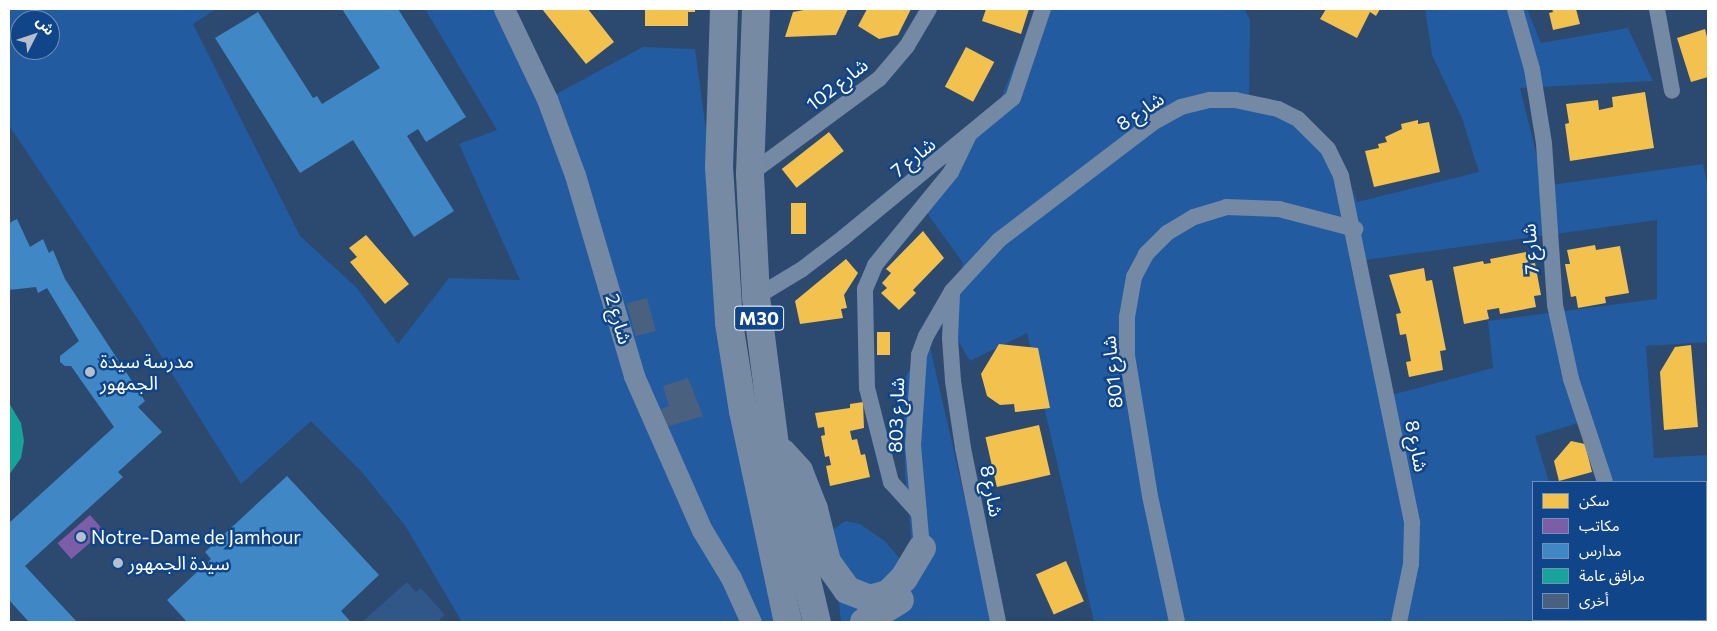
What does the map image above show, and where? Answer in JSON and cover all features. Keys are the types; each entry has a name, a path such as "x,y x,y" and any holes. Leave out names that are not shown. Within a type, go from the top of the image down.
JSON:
{"highway":[{"name":"M30","path":"724,9 719,176 729,323 743,411 788,622"},
{"name":"M30","path":"756,9 750,174 756,297 775,445 817,622"},
{"path":"775,445 799,471 814,509 827,562 846,590 870,599 888,594 904,578 922,548"},
{"path":"864,622 908,593 919,576 922,548"}],"street":[{"name":"شارع 2","path":"504,9 547,98 575,175 634,376 702,530 731,578 751,622"},
{"name":"شارع 102","path":"750,174 879,78 907,46 929,9"},
{"name":"شارع 7","path":"756,297 801,270 970,135 1017,92 1044,9"},
{"name":"شارع 7","path":"1515,9 1532,69 1544,143 1555,305 1573,387 1605,481"},
{"path":"1656,9 1672,91"},
{"name":"شارع 8","path":"998,622 963,448 953,381 950,338 952,291 999,240 1154,122 1181,107 1210,100 1235,100 1278,109 1308,128 1328,149 1341,176 1355,229 1412,523 1411,564 1399,622"},
{"path":"920,513 891,482 867,388 865,289 875,265 951,172 970,135"},
{"name":"شارع 801","path":"1177,622 1150,496 1127,355 1130,293 1134,277 1146,254 1167,233 1194,217 1226,207 1278,209 1355,229"},
{"name":"شارع 803","path":"922,548 913,446 919,355 926,336 952,291"}],"shaded area":[{"path":"9,9 216,9 193,24 300,236 357,288 398,344 449,278 520,280 459,144 497,130 425,9 497,9 549,98 643,47 695,49 739,373 791,622 462,622 406,527 361,471 311,421 241,484 141,324 9,125"},
{"path":"1037,9 1244,9 1250,20 1249,100 1282,110 1347,174 1357,202 1479,172 1462,118 1432,55 1425,9 1527,9 1541,43 1628,28 1653,81 1520,88 1544,186 1703,164 1708,188 1708,342 1646,346 1654,458 1708,455 1708,622 1094,622 1027,333 970,361 944,317 963,263 920,203 1001,98","holes":["1657,220 1657,299 1488,321 1493,368 1380,398 1350,262"]},
{"path":"928,338 993,622 841,622 831,531 845,521 860,524 886,542 915,578 905,474 903,381"},
{"path":"407,582 416,592 421,588 445,615 439,619 442,622 362,622"}],"building: سكن":[{"path":"542,9 588,9 614,42 586,64"},
{"path":"645,9 695,9 695,12 688,12 688,26 645,26"},
{"path":"809,9 848,9 836,35 785,37 793,12"},
{"path":"867,9 911,9 898,35 879,39 858,26"},
{"path":"986,9 1029,9 1021,34 982,21"},
{"path":"1326,9 1380,9 1376,16 1370,12 1357,38 1320,19"},
{"path":"1552,9 1576,9 1580,24 1553,30 1549,13 1553,12"},
{"path":"1705,29 1708,41 1708,77 1691,82 1677,38"},
{"path":"966,47 994,62 973,102 945,87"},
{"path":"1645,92 1654,148 1570,161 1565,124 1569,123 1566,104 1598,100 1599,110 1613,107 1612,97"},
{"path":"1418,120 1418,124 1429,122 1440,172 1374,187 1365,151 1379,148 1378,144 1387,142 1385,137 1402,129 1401,124"},
{"path":"829,132 844,151 796,188 782,169"},
{"path":"791,203 806,203 806,234 791,234"},
{"path":"923,231 944,258 913,290 916,293 899,310 881,293 887,288 882,283 891,273 886,269"},
{"path":"366,235 409,284 385,304 350,262 357,257 349,248"},
{"path":"1595,245 1596,250 1620,246 1629,293 1605,297 1606,303 1578,308 1576,296 1571,297 1565,264 1570,264 1567,250"},
{"path":"1526,252 1529,264 1535,263 1541,295 1534,296 1536,307 1500,314 1499,308 1487,310 1489,319 1464,324 1453,267 1483,261 1484,264 1491,263 1490,259"},
{"path":"846,259 858,273 844,295 847,308 841,309 843,318 800,324 795,301"},
{"path":"1424,268 1426,281 1432,280 1446,350 1440,351 1443,370 1409,377 1406,362 1411,361 1406,334 1400,335 1396,314 1401,313 1389,275"},
{"path":"877,332 890,332 890,355 877,355"},
{"path":"999,344 1038,348 1050,408 1015,412 1014,404 1000,405 987,396 981,374"},
{"path":"1691,345 1698,427 1664,430 1660,372 1675,347"},
{"path":"863,402 864,428 850,431 852,440 857,439 861,455 865,454 870,477 830,486 826,466 831,465 829,456 825,457 821,436 825,435 824,427 818,428 815,413 850,408 850,404"},
{"path":"1039,425 1050,475 997,487 985,437"},
{"path":"1571,441 1585,444 1592,472 1559,481 1554,461"},
{"path":"1066,561 1084,601 1054,615 1036,574"}],"building: مكاتب":[{"name":"Notre-Dame de Jamhour","path":"90,515 104,531 71,559 58,543"}],"building: مدارس":[{"path":"342,9 398,9 466,117 426,142 418,129 407,136 454,211 414,237 353,140 300,173 215,38 258,12 313,98 317,96 322,104 380,68"},
{"path":"17,219 30,247 43,239 49,253 53,250 65,279 145,401 138,407 162,432 118,472 123,477 25,566 77,622 29,622 9,600 9,523 114,427 71,366 65,366 60,362 60,356 79,341 47,288 38,293 36,287 9,290 9,223"},
{"path":"287,476 379,575 341,611 350,621 187,622 167,600 211,559 205,552"}],"building: مرافق عامة":[{"path":"9,403 21,423 24,441 21,458 9,475"}],"building: أخرى":[{"path":"647,298 656,331 636,336 627,303"},
{"path":"688,378 703,416 666,427 661,409 669,406 663,386"}],"place":[{"name":"مدرسة سيدة الجمهور","path":"90,372"},
{"name":"Notre-Dame de Jamhour","path":"81,537"},
{"name":"سيدة الجمهور","path":"118,563"}]}
